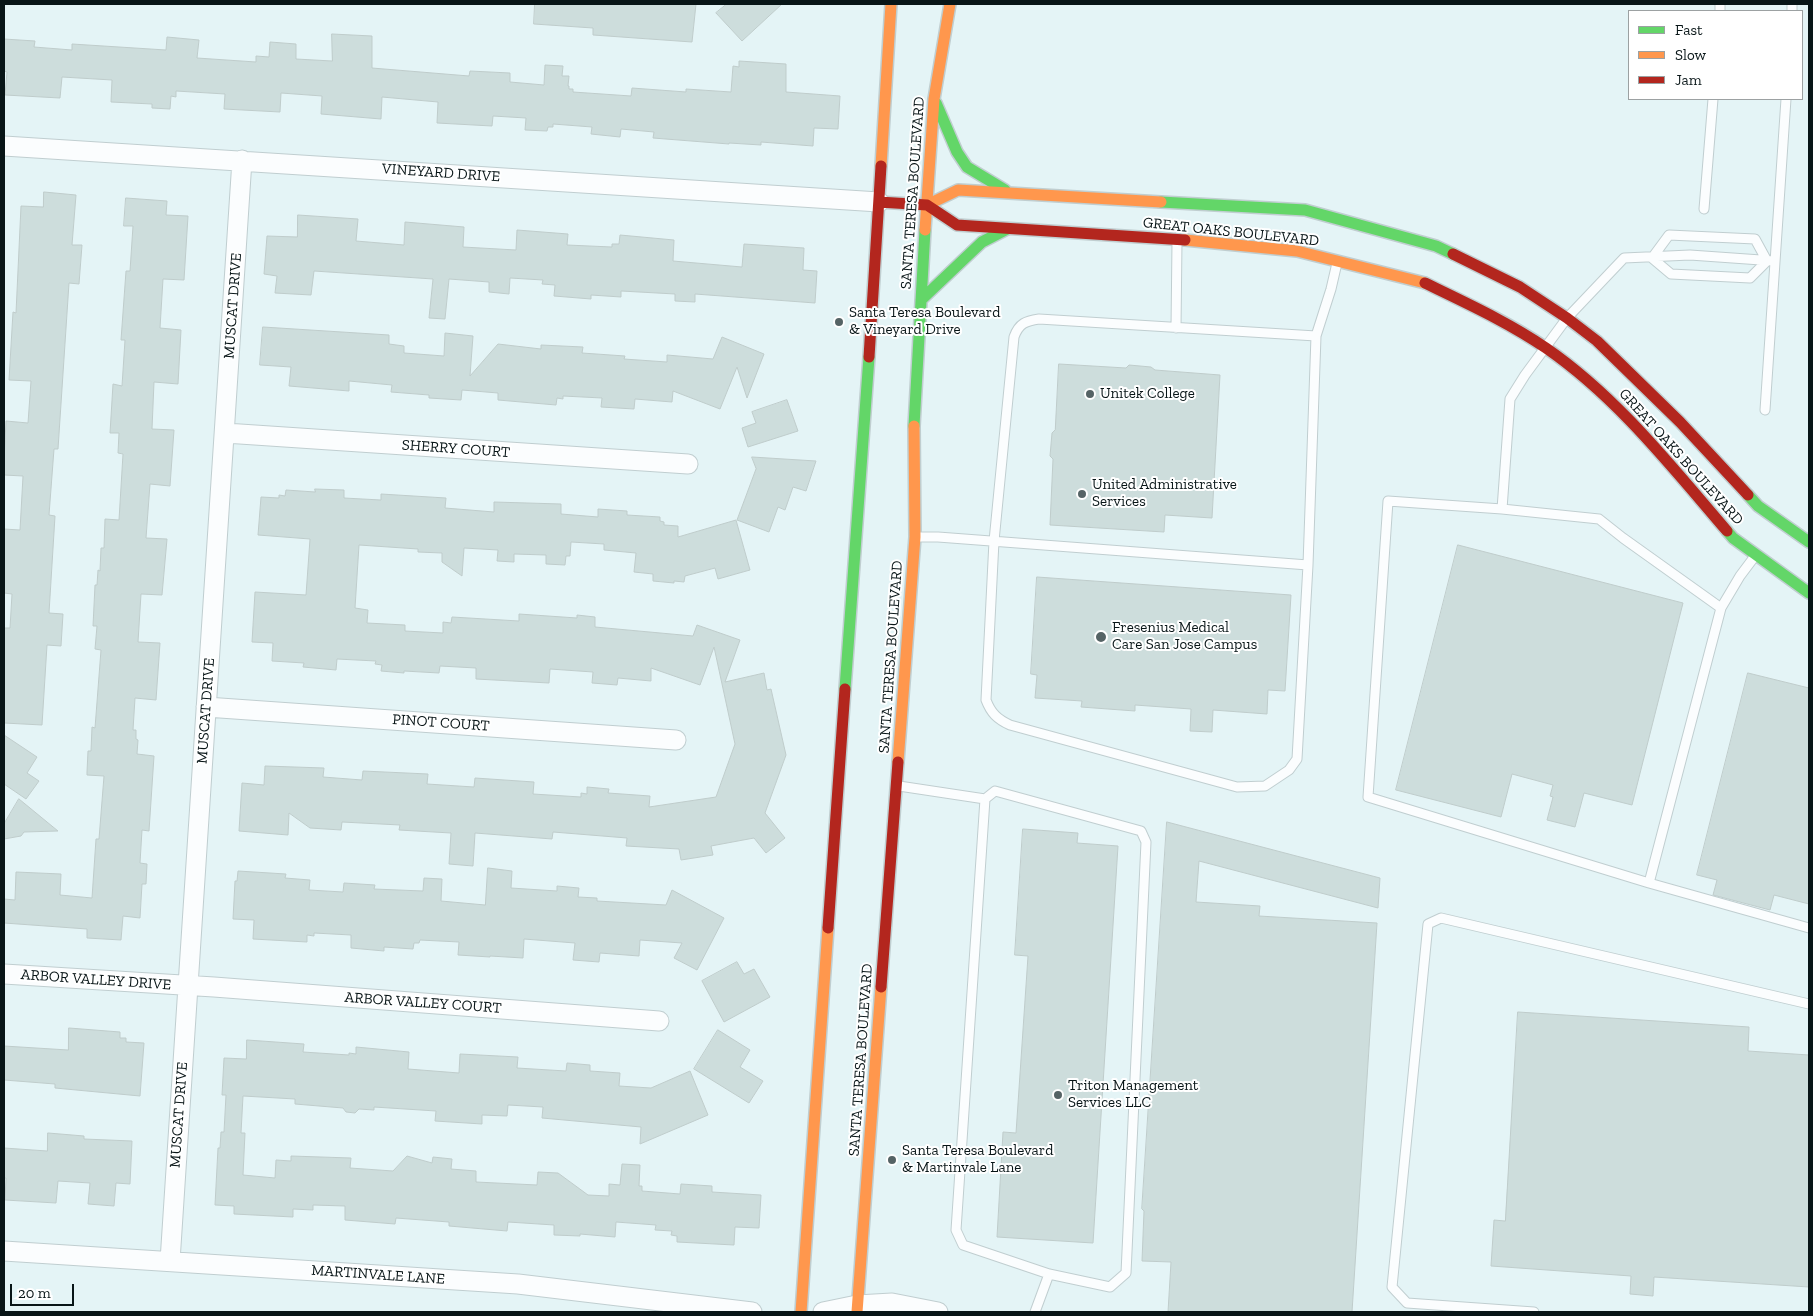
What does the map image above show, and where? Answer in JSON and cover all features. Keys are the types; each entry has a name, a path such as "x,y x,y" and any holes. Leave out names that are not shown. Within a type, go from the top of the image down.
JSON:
{"main road":[{"path":"801,1312 879,202 891,4"},
{"name":"SANTA TERESA BOULEVARD","path":"857,1308 915,537 913,435 934,99 950,4"},
{"path":"934,99 957,152 967,167 1010,193"},
{"name":"GREAT OAKS BOULEVARD","path":"879,202 927,205 958,190 1306,210 1436,246 1520,288 1567,318 1597,341 1666,408 1758,506 1809,542"},
{"name":"GREAT OAKS BOULEVARD","path":"927,205 957,225 1177,239 1297,251 1422,281 1499,319 1546,348 1600,391 1649,441 1733,538 1809,593"},
{"path":"921,300 982,242 1007,229"}],"street":[{"name":"VINEYARD DRIVE","path":"4,146 879,202"},
{"name":"MUSCAT DRIVE","path":"170,1261 242,160"},
{"name":"SHERRY COURT","path":"225,433 688,464"},
{"name":"PINOT COURT","path":"206,707 676,740"},
{"name":"ARBOR VALLEY DRIVE","path":"4,974 188,986"},
{"name":"ARBOR VALLEY COURT","path":"188,986 658,1021"},
{"name":"MARTINVALE LANE","path":"4,1251 518,1284 752,1312"},
{"path":"823,1312 892,1303 938,1312"}],"lane":[{"path":"1704,209 1713,100"},
{"path":"1765,410 1771,261 1786,100"},
{"path":"1652,258 1669,235 1755,239 1771,261"},
{"path":"1176,328 1177,239"},
{"path":"1502,509 1510,399 1525,375 1567,318 1624,258 1690,255 1771,261"},
{"path":"1652,258 1671,274 1750,278 1771,261"},
{"path":"1316,336 1039,319 1026,321 1017,328 1014,337 994,541 986,700 991,712 999,720 1010,725 1237,787 1265,786 1289,770 1297,759 1308,565 1316,336 1331,289 1337,261"},
{"path":"1721,608 1599,519 1502,509 1388,501 1368,796 1649,883 1809,928"},
{"path":"915,537 994,541 1308,565"},
{"path":"1649,883 1721,608 1756,554"},
{"path":"897,786 985,798 995,791 1141,831 1146,842 1126,1273 1110,1287 1049,1274 963,1245 956,1230 985,798"},
{"path":"1534,1312 1407,1303 1392,1287 1428,924 1441,918 1809,1004"},
{"path":"1034,1312 1049,1274"}],"building":[{"path":"535,4 696,4 692,42 593,35 593,28 534,24"},
{"path":"727,4 782,4 742,41 716,13"},
{"path":"332,34 372,36 372,68 469,76 470,71 510,73 510,82 544,85 545,65 563,66 562,76 569,76 568,86 569,89 573,89 573,92 631,96 632,88 686,92 686,89 731,92 733,66 739,67 739,61 786,64 786,92 840,96 838,129 814,128 813,146 761,142 761,145 729,144 653,138 654,132 621,129 620,137 591,134 592,127 553,124 553,127 548,127 547,131 525,130 526,118 493,116 492,126 437,123 438,102 382,97 381,119 321,114 322,96 281,93 280,112 224,109 225,94 176,91 176,97 171,96 170,109 152,108 152,104 111,102 112,80 62,77 60,98 5,95 7,72 4,71 4,39 35,41 34,47 72,50 72,44 166,50 167,37 199,40 197,58 256,62 256,56 269,57 270,42 296,44 296,59 332,61"},
{"path":"44,192 76,195 72,245 82,245 79,284 69,283 58,449 54,449 49,515 55,516 49,613 63,614 61,646 47,645 42,725 4,723 4,628 10,628 12,594 4,593 4,529 20,530 23,476 4,475 4,461 6,421 28,423 31,381 9,380 13,312 16,313 21,206 43,207"},
{"path":"126,198 167,201 166,215 188,216 184,280 163,279 160,328 181,330 178,384 154,382 152,429 174,430 170,486 150,484 146,538 167,539 162,595 141,594 138,642 160,643 156,700 135,698 133,730 136,730 136,739 138,740 137,754 154,756 149,831 142,830 140,863 147,864 146,884 142,884 140,918 123,916 121,940 87,938 87,929 4,923 4,899 15,900 16,872 61,874 60,895 92,898 96,839 99,839 104,776 87,775 92,727 95,728 101,650 95,649 97,626 93,626 95,585 97,585 98,570 100,571 101,548 104,548 105,519 119,520 123,454 118,453 119,433 110,433 113,384 122,386 125,340 121,340 126,271 130,271 133,226 124,226"},
{"path":"298,215 358,219 356,241 404,245 405,222 464,227 463,247 516,250 517,230 568,234 567,245 612,247 612,244 619,244 620,235 674,240 673,261 742,267 744,244 804,248 803,270 817,271 815,303 695,294 695,302 675,301 675,294 621,291 621,297 591,295 591,299 554,296 555,285 542,284 543,280 510,278 509,294 489,292 489,282 449,279 445,319 429,318 433,279 314,271 311,295 275,293 277,276 264,274 267,236 297,237"},
{"path":"263,327 389,335 389,344 404,346 404,353 444,356 445,333 473,336 470,376 498,344 541,349 541,345 583,347 582,353 625,356 624,359 667,362 667,355 713,359 722,337 764,354 747,398 737,367 720,409 673,391 672,402 635,399 634,409 601,407 602,398 563,396 563,399 557,398 556,405 498,400 498,393 462,390 461,400 429,398 429,395 391,392 392,385 349,381 349,391 289,386 291,367 260,365"},
{"path":"1059,364 1126,368 1129,365 1151,367 1155,370 1220,375 1212,518 1165,515 1164,532 1050,525 1053,459 1050,456 1052,433 1055,430"},
{"path":"787,400 798,431 748,447 742,428 756,423 752,412"},
{"path":"752,457 816,461 806,491 793,487 785,510 778,507 769,532 737,520 756,469"},
{"path":"315,489 344,490 344,498 381,500 381,494 446,498 445,508 494,512 494,502 561,504 561,514 598,517 598,509 627,511 627,515 660,517 660,521 664,522 664,525 678,526 678,537 736,520 750,570 718,579 715,568 685,576 684,582 674,581 674,583 653,581 653,574 634,572 636,553 604,550 604,544 571,542 570,556 566,556 565,565 546,564 546,555 514,554 514,562 497,561 498,550 464,548 462,576 442,562 442,553 418,552 418,549 359,545 355,608 368,610 367,623 405,625 405,631 443,633 443,622 451,623 452,617 519,621 519,614 577,618 577,615 595,617 595,627 693,636 697,625 740,640 725,682 764,673 767,690 771,689 786,755 765,813 785,838 766,853 754,838 711,846 713,855 681,860 679,849 626,846 627,838 553,832 552,839 475,833 473,866 449,864 451,833 399,830 400,825 342,822 341,830 310,828 289,813 288,835 239,831 242,783 264,785 265,766 324,768 323,777 362,780 363,771 428,774 427,784 474,787 475,778 534,782 533,794 581,797 581,793 587,794 587,787 609,789 608,793 650,796 649,807 716,797 735,744 714,647 700,685 651,668 651,681 618,678 617,685 592,683 593,672 550,669 549,683 476,679 476,668 440,666 439,673 404,671 404,673 381,671 382,665 375,664 376,661 337,659 336,670 303,667 304,663 272,661 273,643 252,642 255,592 306,595 310,539 258,535 261,497 279,498 279,495 285,496 286,490 315,492"},
{"path":"1458,545 1683,603 1632,805 1584,793 1575,827 1547,820 1553,797 1550,796 1553,785 1512,774 1501,817 1396,790"},
{"path":"1037,577 1291,595 1285,691 1268,690 1267,714 1213,710 1212,732 1190,731 1191,709 1135,705 1135,711 1081,707 1082,701 1035,698 1037,675 1031,674"},
{"path":"1748,673 1809,688 1809,904 1774,895 1770,910 1713,895 1717,880 1697,875"},
{"path":"4,735 37,757 27,773 39,781 26,799 4,784"},
{"path":"19,799 58,831 24,832 21,836 4,839 4,824"},
{"path":"1167,822 1380,878 1378,908 1199,861 1196,902 1260,906 1259,916 1377,923 1352,1312 1168,1312 1171,1262 1142,1261 1144,1211 1142,1209"},
{"path":"1023,829 1078,833 1077,843 1118,846 1093,1243 997,1237 1003,1132 1016,1133 1028,956 1015,955"},
{"path":"488,868 512,871 511,888 557,891 557,886 579,888 578,897 597,898 597,901 666,905 672,890 724,918 697,970 674,958 682,943 640,940 639,956 600,953 599,962 573,960 575,943 524,939 523,958 490,957 458,955 459,942 420,940 419,943 414,943 413,949 384,947 384,951 351,948 351,935 314,933 314,936 307,935 307,942 253,939 254,920 233,919 235,881 237,881 238,871 286,874 285,878 310,880 309,890 343,892 344,883 375,885 374,889 423,891 424,878 442,879 441,901 485,905"},
{"path":"737,962 744,974 754,969 770,997 724,1022 702,981"},
{"path":"1518,1012 1749,1027 1748,1051 1809,1055 1809,1287 1654,1277 1653,1296 1630,1294 1631,1276 1491,1266 1494,1220 1505,1221"},
{"path":"69,1028 120,1032 120,1038 126,1038 126,1042 144,1043 140,1096 55,1088 55,1084 4,1080 4,1046 68,1050"},
{"path":"718,1030 750,1050 740,1067 763,1081 749,1103 694,1069"},
{"path":"247,1040 304,1044 303,1052 349,1055 349,1053 356,1054 356,1047 409,1052 408,1069 459,1073 460,1054 518,1057 517,1068 566,1071 567,1063 590,1065 590,1071 620,1073 619,1086 651,1088 690,1071 708,1115 640,1144 641,1127 542,1118 543,1107 508,1105 507,1116 482,1115 482,1124 435,1121 436,1111 374,1107 374,1110 359,1109 355,1113 346,1112 343,1108 295,1104 295,1099 243,1096 241,1133 245,1133 243,1175 275,1178 276,1160 291,1161 291,1156 351,1158 350,1168 393,1171 407,1156 432,1163 433,1157 452,1159 451,1169 476,1171 476,1182 537,1185 538,1172 558,1173 588,1195 609,1196 609,1184 620,1185 622,1164 640,1165 639,1186 642,1186 642,1191 680,1194 681,1184 712,1186 712,1192 761,1195 759,1228 735,1227 734,1245 677,1242 677,1236 671,1235 672,1231 655,1230 656,1225 616,1222 615,1237 580,1234 580,1236 554,1235 554,1225 508,1222 507,1231 449,1226 449,1222 396,1218 395,1224 345,1220 345,1206 313,1205 313,1210 293,1209 293,1217 234,1214 234,1206 215,1205 218,1148 220,1148 221,1132 224,1132 226,1095 222,1095 224,1058 246,1059"},
{"path":"48,1133 84,1136 84,1139 132,1141 130,1184 116,1183 114,1206 88,1204 90,1183 58,1181 56,1203 5,1200 4,1148 47,1151"}],"traffic: fast":[{"path":"936,103 957,152 967,167 1005,190"},
{"path":"1161,202 1305,210 1436,246 1453,254"},
{"path":"921,300 982,242 1007,229"},
{"path":"914,426 925,230"},
{"path":"845,689 869,357"},
{"path":"1748,495 1758,506 1809,542"},
{"path":"1727,531 1733,538 1809,593"}],"traffic: slow":[{"path":"881,166 891,4"},
{"path":"925,230 934,99 950,4"},
{"path":"927,205 958,190 1161,202"},
{"path":"1185,240 1297,251 1425,283"},
{"path":"898,762 915,537 914,426"},
{"path":"801,1312 828,928"},
{"path":"857,1312 881,987"}],"traffic: jam":[{"path":"869,357 881,166"},
{"path":"879,202 927,205 957,225 1185,240"},
{"path":"1453,254 1520,287 1567,318 1597,341 1680,422 1748,495"},
{"path":"1425,283 1517,330 1572,367 1620,410 1664,457 1727,531"},
{"path":"828,928 845,689"},
{"path":"881,987 898,762"}],"place":[{"name":"Santa Teresa Boulevard & Vineyard Drive","path":"839,322"},
{"name":"Unitek College","path":"1090,394"},
{"name":"United Administrative Services","path":"1082,494"},
{"name":"Fresenius Medical Care San Jose Campus","path":"1101,637"},
{"name":"Triton Management Services LLC","path":"1058,1095"},
{"name":"Santa Teresa Boulevard & Martinvale Lane","path":"892,1160"}]}
